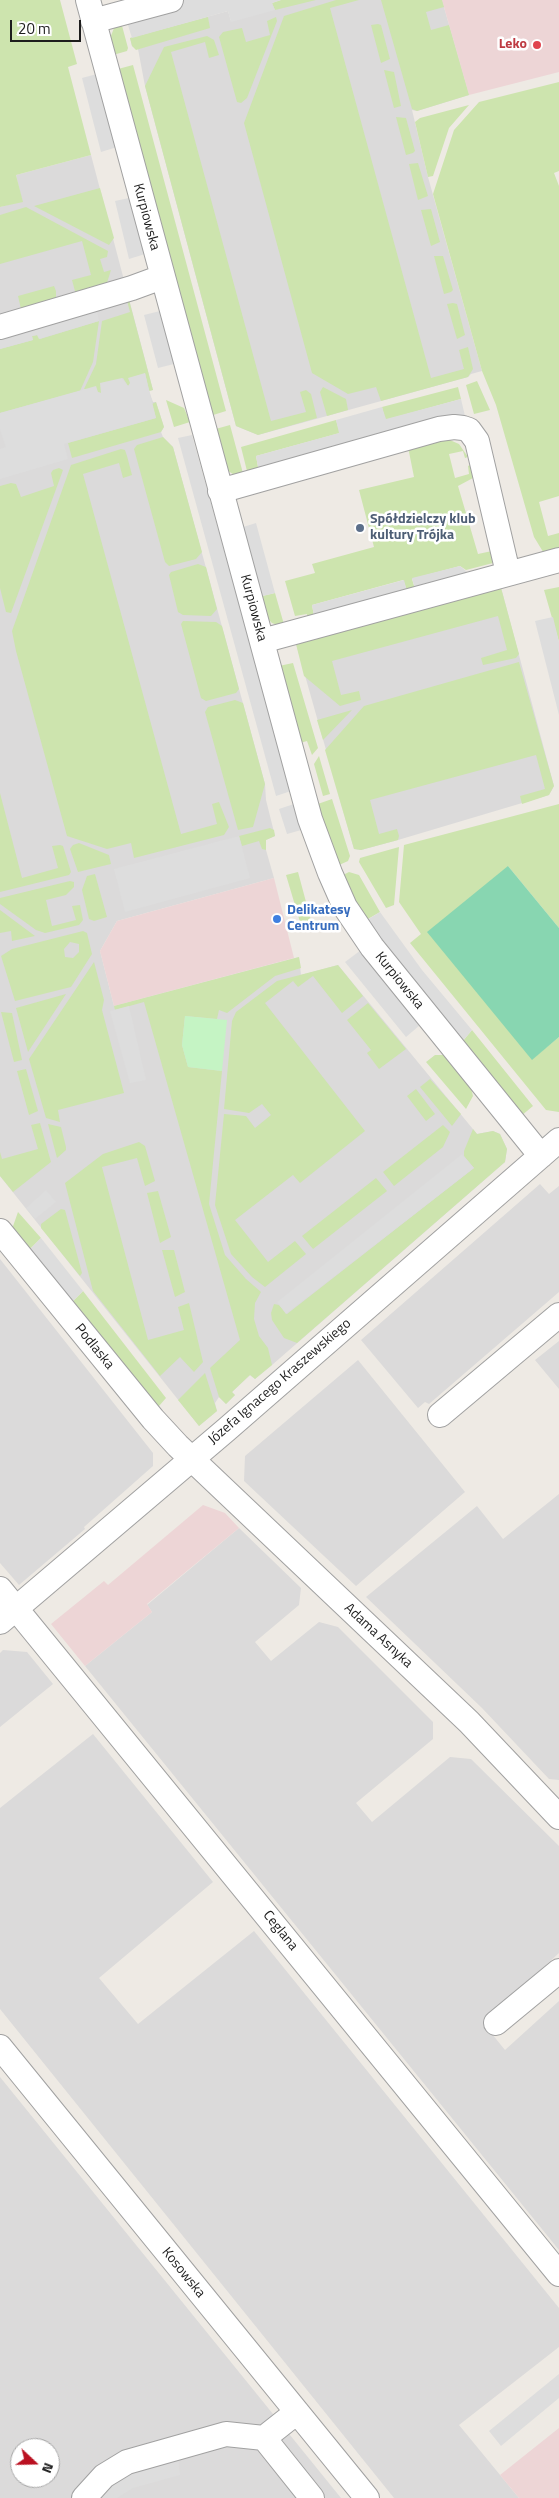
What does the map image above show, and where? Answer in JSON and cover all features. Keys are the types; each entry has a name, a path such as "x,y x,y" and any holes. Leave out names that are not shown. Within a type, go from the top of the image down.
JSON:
{"street":[{"path":"90,10 171,0"},
{"name":"Kurpiowska","path":"90,10 310,819 345,907 372,947 541,1156"},
{"path":"0,327 162,277"},
{"path":"220,491 438,429 463,428 469,430 477,441 508,573"},
{"path":"262,641 559,560"},
{"name":"Józefa Ignacego Kraszewskiego","path":"8,1616 559,1140"},
{"name":"Podlaska","path":"0,1231 153,1419 192,1458"},
{"path":"440,1415 559,1315"},
{"name":"Adama Asnyka","path":"192,1458 468,1722 559,1817"},
{"name":"Ceglana","path":"0,1589 8,1616 559,2274"},
{"path":"496,2022 559,1971"},
{"name":"Kosowska","path":"0,2047 368,2498"},
{"path":"84,2498 104,2476 127,2462 226,2434 264,2438 297,2412"},
{"path":"264,2438 312,2498"}],"shaded area":[{"path":"132,0 281,0 272,3 275,10 231,22 228,11 132,38 122,6"},
{"path":"281,0 442,0 469,95 417,111 412,110 428,177 482,371 471,374 468,377 258,435 236,426 145,86 138,49 132,46 130,38 228,11 231,21"},
{"path":"442,0 559,0 559,72 469,95"},
{"path":"97,74 117,147 101,152 82,78"},
{"path":"91,155 153,390 149,391 153,402 156,402 164,427 161,432 163,437 173,447 265,784 266,800 275,836 266,840 266,850 274,878 117,921 100,951 114,1006 299,957 301,975 338,965 477,1134 493,1131 500,1134 507,1149 505,1162 272,1365 255,1379 250,1375 232,1392 235,1395 226,1404 219,1397 215,1403 217,1411 199,1426 0,1176 0,207 22,201 16,175"},
{"path":"129,198 145,254 129,259 115,201"},
{"path":"96,306 99,321 39,339 37,335 32,336 33,340 0,349 0,335"},
{"path":"160,311 174,364 158,368 144,315"},
{"path":"145,373 156,418 64,444 68,459 0,479 0,449 6,447 0,429 0,413 96,386 98,392 101,393 100,383 122,378 128,386 130,383 128,378"},
{"path":"461,399 465,416 259,472 256,456 339,433 336,420 382,407 386,419"},
{"path":"192,435 291,791 276,796 178,438"},
{"path":"256,523 275,593 259,597 240,528"},
{"path":"460,566 473,577 416,593 412,578"},
{"path":"404,580 408,595 315,621 312,605"},
{"path":"500,584 554,786 549,795 398,840 361,850 354,849 295,640"},
{"path":"553,617 559,642 559,715 535,621"},
{"path":"294,804 301,830 287,834 279,809"},
{"path":"239,836 250,878 125,912 114,869"},
{"path":"274,878 294,958 114,1006 100,951 117,921"},
{"path":"380,912 422,970 472,1030 462,1042 367,920"},
{"path":"361,950 420,1025 406,1037 345,962"},
{"path":"129,1006 146,1080 130,1083 110,1011"},
{"path":"462,1154 474,1168 286,1314 277,1302"},
{"path":"540,1184 549,1194 559,1186 559,1292 429,1404 425,1402 418,1408 361,1340"},
{"path":"46,1190 56,1202 35,1219 26,1208"},
{"path":"41,1238 83,1291 71,1303 29,1250"},
{"path":"0,1259 153,1453 153,1466 84,1527 85,1529 19,1585 0,1563"},
{"path":"559,1341 559,1389 535,1360"},
{"path":"358,1360 465,1492 356,1586 244,1481 245,1456"},
{"path":"559,1494 559,1780 549,1779 482,1708 366,1597 477,1506 503,1539"},
{"path":"203,1505 225,1513 239,1528 147,1604 152,1612 85,1666 51,1624 104,1581 108,1585"},
{"path":"239,1528 301,1588 299,1605 255,1642 271,1661 319,1622 338,1627 433,1722 433,1739 356,1803 372,1822 450,1757 471,1759 559,1846 559,1953 483,2023 505,2050 559,2001 559,2250 85,1666 152,1612 147,1605"},
{"path":"3,1650 27,1652 53,1684 0,1727 0,1653"},
{"path":"93,1734 213,1882 99,1978 138,2024 254,1931 559,2308 559,2347 459,2425 519,2498 394,2498 0,2009 0,1808"},
{"path":"0,2077 341,2498 0,2498"},
{"path":"559,2374 559,2398 501,2446 489,2431"},
{"path":"559,2428 559,2498 519,2498 500,2475"},
{"path":"178,2458 180,2475 133,2488 117,2498 94,2498 125,2472"}],"green space":[{"path":"0,0 60,0 77,64 68,67 91,155 16,175 23,202 0,207"},
{"path":"281,0 316,0 275,10 272,3"},
{"path":"336,0 359,0 330,8 431,378 464,369 459,350 468,347 473,369 468,377 381,401 376,387 348,394 312,373 244,123 284,16"},
{"path":"381,0 442,0 444,7 426,12 431,30 449,25 469,95 417,111 412,109"},
{"path":"208,17 210,28 136,50 132,46 130,38"},
{"path":"276,17 277,21 247,98 241,103 237,102 219,37 223,32 242,28 246,42 270,35 267,21"},
{"path":"121,22 128,48 127,51 113,55 109,41 114,28"},
{"path":"371,25 381,25 390,59 381,63"},
{"path":"207,36 214,40 219,55 209,58 205,42 171,52 271,421 306,412 300,392 306,390 311,394 317,418 258,435 236,426 145,86 164,47"},
{"path":"133,65 226,411 210,416 118,69"},
{"path":"384,70 394,72 401,106 394,108"},
{"path":"559,82 559,171 554,173 559,186 559,496 539,502 548,536 559,533 559,549 545,555 534,537 496,405 482,371 433,194 454,130 479,102"},
{"path":"469,105 449,128 433,176 428,177 415,122 420,118"},
{"path":"396,117 406,118 415,151 413,153 406,155"},
{"path":"418,163 428,196 418,200 409,164"},
{"path":"100,188 114,238 109,245 34,206"},
{"path":"26,207 108,251 107,257 100,259 104,272 111,270 106,286 76,295 72,280 91,275 82,241 0,264 0,215"},
{"path":"431,209 440,242 431,246 421,210"},
{"path":"434,256 443,256 453,290 451,292 444,294"},
{"path":"54,286 56,301 21,309 18,296"},
{"path":"128,296 153,390 149,391 145,373 128,386 123,378 102,390 101,393 84,389 96,364 102,321 130,312 126,297"},
{"path":"447,304 457,304 465,335 457,339"},
{"path":"99,321 93,362 80,391 0,413 0,349 33,340 32,336 38,335 40,339"},
{"path":"477,381 490,410 474,414 466,385"},
{"path":"323,387 346,399 348,410 327,416 320,392"},
{"path":"458,387 461,399 385,420 382,407"},
{"path":"166,400 184,408 190,422 174,427"},
{"path":"156,402 164,427 161,432 72,458 68,443 156,418 152,404"},
{"path":"336,420 340,433 256,456 258,467 256,472 248,475 241,447"},
{"path":"230,425 244,477 236,476 225,469 212,430"},
{"path":"163,437 173,447 202,552 196,559 169,566 165,562 134,449 137,445"},
{"path":"445,438 459,444 468,457 465,458 463,451 449,454 455,478 469,474 468,466 470,465 473,478 458,486 478,554 492,551 495,558 493,563 466,570 460,566 412,579 415,589 408,593 403,580 312,605 314,616 307,617 307,614 295,616 285,581 315,573 312,564 374,547 359,490 414,477 408,447"},
{"path":"121,449 125,450 132,475 123,478 119,463 83,474 181,834 217,824 212,804 219,802 229,827 224,835 134,858 131,843 107,849 67,836 12,631 71,465"},
{"path":"59,468 63,470 11,613 6,612 0,588 0,486 11,483 16,484 21,497 54,486 51,473"},
{"path":"198,564 206,567 217,609 211,616 183,615 178,612 169,575 171,572"},
{"path":"500,584 519,654 516,658 483,665 481,658 507,650 498,616 332,661 341,695 359,691 361,700 340,706 304,676 295,640"},
{"path":"559,587 559,642 544,590"},
{"path":"275,593 285,628 272,623 265,616 262,596"},
{"path":"183,621 216,622 222,626 239,689 236,693 206,701 201,698 181,624"},
{"path":"519,662 554,786 549,795 522,804 520,796 545,789 536,755 370,800 379,834 397,829 398,840 361,850 354,849 325,750 364,706"},
{"path":"293,663 318,748 312,755 307,741 300,743 279,666"},
{"path":"235,700 243,703 265,784 253,827 238,830 205,712 208,707"},
{"path":"352,710 323,740 317,720"},
{"path":"319,756 330,794 323,796 314,764"},
{"path":"0,793 22,878 58,868 52,846 60,845 63,846 71,872 69,875 0,892"},
{"path":"332,799 350,856 348,861 337,866 315,805"},
{"path":"559,804 559,928 508,866 532,1059 559,1037 559,1112 546,1110 410,943 421,934 399,902 404,845"},
{"path":"270,828 274,830 275,836 266,840 266,850 262,849 259,841 242,846 239,836"},
{"path":"79,843 109,855 111,864 78,872 70,849 73,845"},
{"path":"399,847 394,905 386,908 359,862 360,858"},
{"path":"508,866 559,928 559,1037 532,1060 427,932"},
{"path":"298,872 313,928 303,932 286,875"},
{"path":"349,872 359,875 380,912 368,919 357,908 341,876"},
{"path":"95,874 107,917 94,921 89,919 82,890 87,876"},
{"path":"70,881 74,882 74,887 66,895 46,900 52,926 76,920 72,906 80,905 83,920 79,925 45,933 36,930 0,904 0,898"},
{"path":"0,910 35,936 12,941 11,931 0,933"},
{"path":"83,931 87,933 92,954 71,987 15,1001 1,956 12,949","holes":["70,942 79,944 79,952 73,958 65,957 64,949"]},
{"path":"299,957 301,968 275,976 227,1013 219,1010 217,1019 185,1016 182,1045 188,1067 222,1071 209,1204 225,1255 246,1279 261,1292 255,1303 254,1319 259,1336 268,1348 272,1365 255,1379 250,1375 232,1392 235,1395 226,1404 219,1397 210,1368 240,1340 144,1002 115,1010 114,1006"},
{"path":"94,962 104,1000 102,1010 124,1093 58,1110 60,1122 46,1118 29,1059"},
{"path":"338,965 363,996 342,1013 313,976 298,987 293,981 265,1003 365,1131 300,1183 293,1175 235,1220 268,1262 295,1241 306,1254 265,1287 252,1277 231,1254 215,1205 224,1114 246,1116 255,1128 271,1115 262,1104 249,1113 224,1109 232,1021 236,1012 277,981"},
{"path":"66,994 28,1052 16,1008"},
{"path":"368,1003 406,1049 379,1069 367,1053 371,1050 347,1020"},
{"path":"1,1012 12,1013 22,1060 14,1062"},
{"path":"185,1016 227,1020 222,1071 188,1067 182,1045"},
{"path":"472,1030 533,1106 521,1116 462,1042"},
{"path":"435,1055 445,1055 471,1088 473,1096 466,1109 426,1062"},
{"path":"26,1069 38,1111 29,1115 17,1071"},
{"path":"430,1079 461,1114 452,1126 420,1087"},
{"path":"416,1089 435,1114 426,1121 407,1096"},
{"path":"40,1123 51,1162 13,1192 0,1176 0,1152 2,1159 38,1149 31,1125"},
{"path":"48,1124 61,1127 66,1150 57,1158"},
{"path":"443,1125 450,1132 443,1147 394,1186 383,1172"},
{"path":"473,1129 477,1134 493,1131 500,1134 507,1149 505,1162 297,1343 284,1338 272,1320 271,1313 274,1304 279,1305 287,1314 474,1168 464,1156 464,1151"},
{"path":"139,1142 145,1146 155,1181 145,1186 137,1158 102,1167 148,1340 184,1330 178,1307 189,1303 203,1362 194,1372 180,1357 160,1376 93,1291 65,1183 103,1154"},
{"path":"376,1178 387,1191 313,1249 302,1236"},
{"path":"158,1191 171,1237 160,1243 147,1193"},
{"path":"61,1209 65,1210 82,1273 80,1276 41,1228 41,1224"},
{"path":"18,1212 41,1238 29,1250 12,1229"},
{"path":"162,1250 174,1250 185,1292 175,1297"},
{"path":"83,1291 166,1398 159,1406 155,1406 71,1303"},
{"path":"205,1373 217,1411 199,1426 178,1400"}],"place":[{"name":"Leko","path":"537,45"},
{"name":"Spółdzielczy klub kultury Trójka","path":"360,528"},
{"name":"Delikatesy Centrum","path":"277,919"}]}
